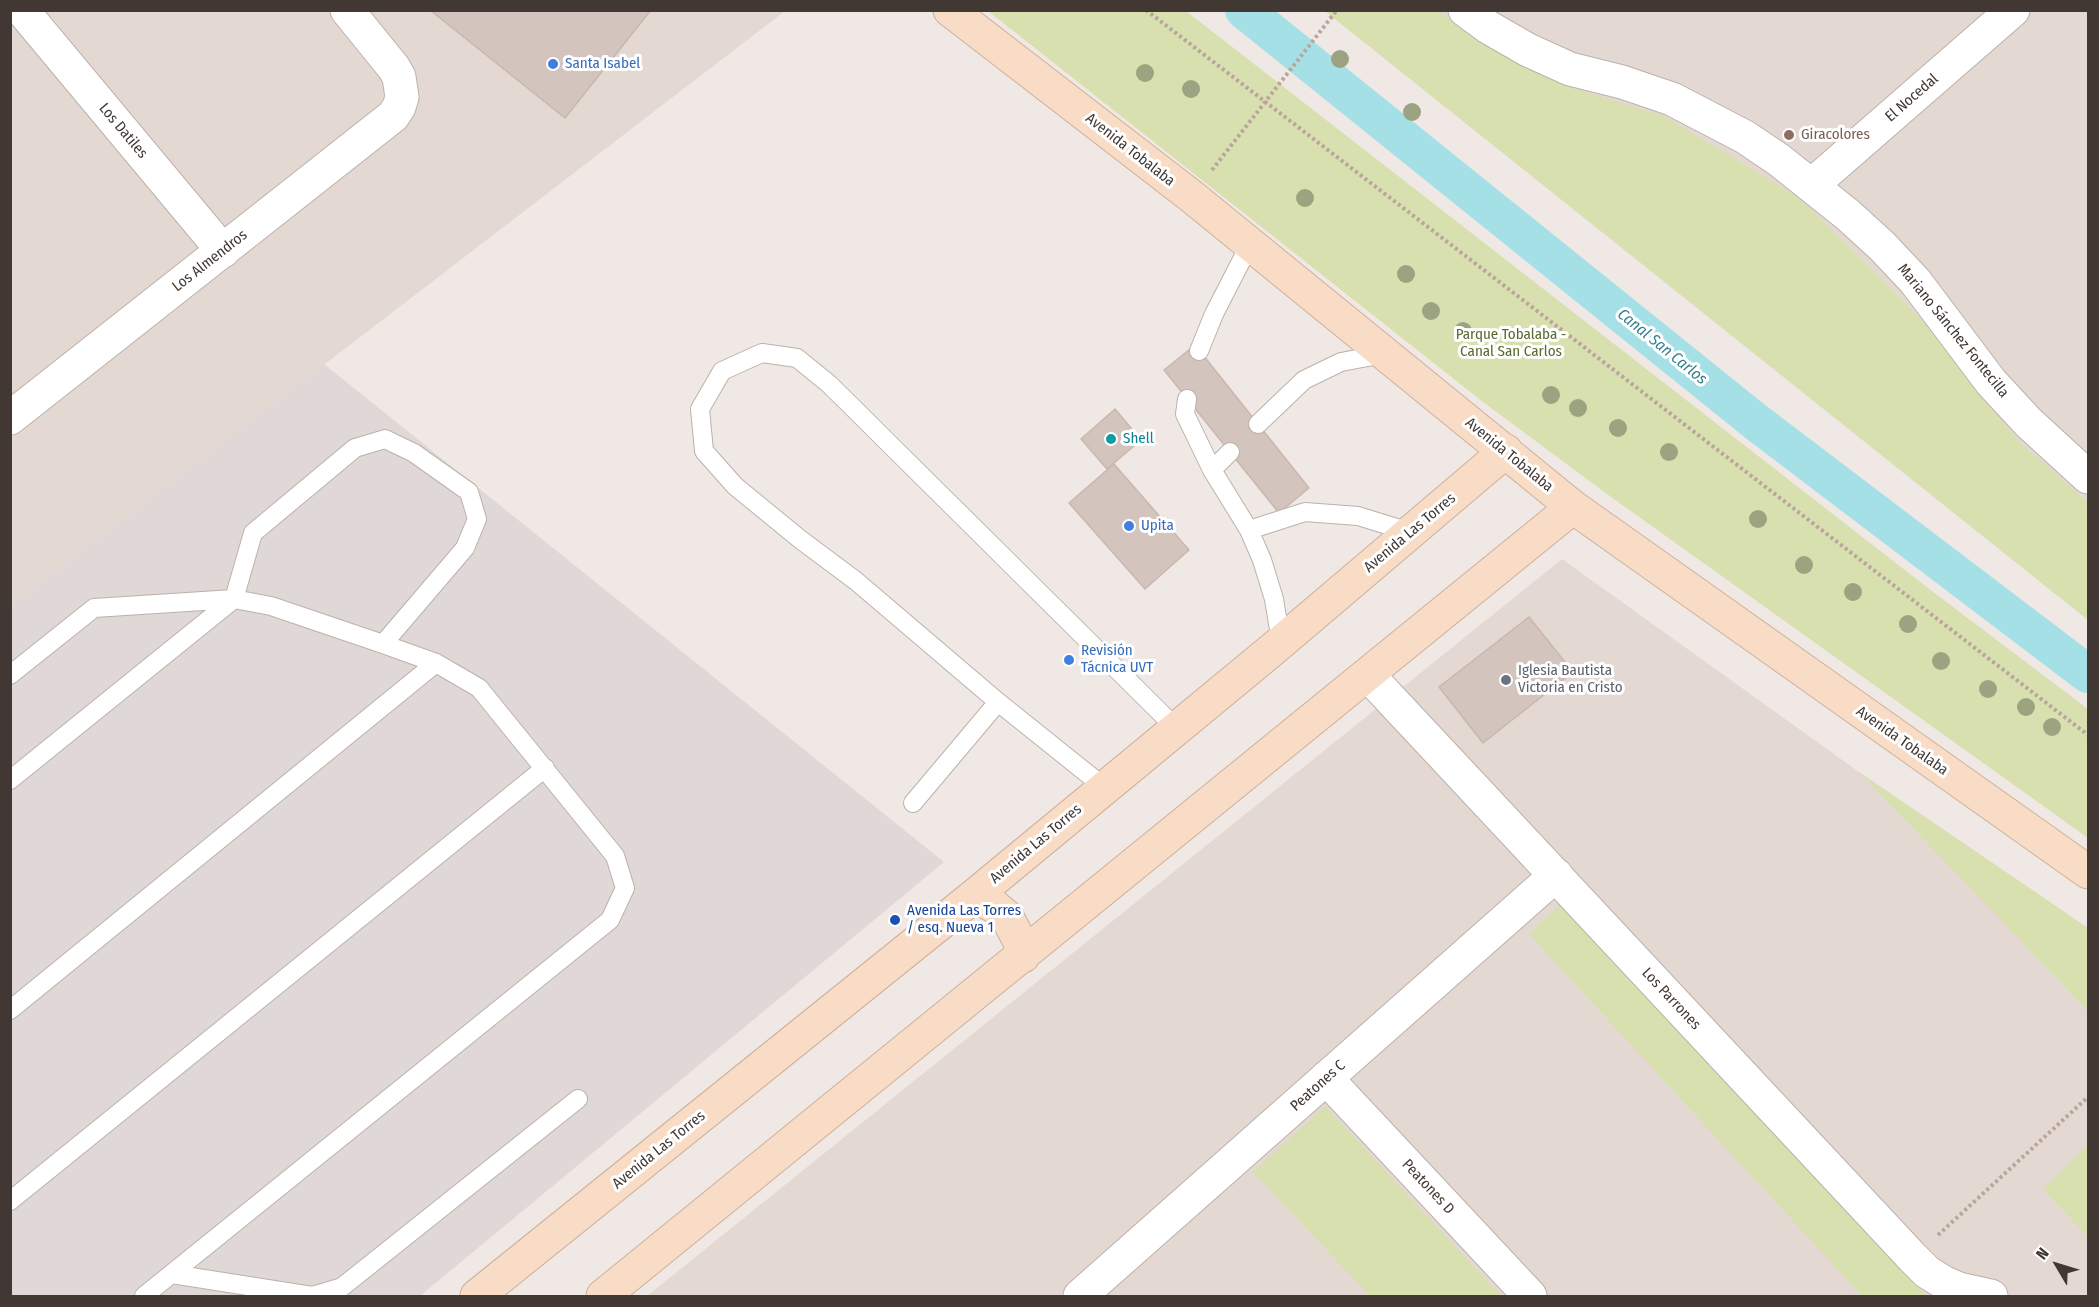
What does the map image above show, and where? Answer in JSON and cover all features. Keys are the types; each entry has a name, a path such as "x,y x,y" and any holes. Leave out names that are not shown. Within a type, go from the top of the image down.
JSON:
{"main road":[{"name":"Avenida Tobalaba","path":"950,10 1191,196 1573,507 2088,872"},
{"name":"Avenida Las Torres","path":"477,1296 974,896 1281,642 1506,451"},
{"path":"606,1296 1573,507"},
{"path":"2030,831 2056,841 2088,846"},
{"path":"974,896 994,906 1007,917 1020,942 1023,956"}],"street":[{"name":"Los Datiles","path":"22,10 223,251"},
{"name":"Los Almendros","path":"12,414 385,124 399,107 402,87 394,68 347,10"},
{"name":"Mariano Sánchez Fontecilla","path":"1465,10 1488,27 1528,50 1569,69 1622,82 1672,99 1709,117 1771,154 1848,215 1882,246 1915,281 1992,382 2028,422 2088,477"},
{"name":"El Nocedal","path":"1812,186 2013,10"},
{"name":"Los Parrones","path":"1368,675 1927,1272 1959,1289 1991,1296"},
{"name":"Peatones C","path":"1080,1296 1556,875"},
{"name":"Peatones D","path":"1326,1078 1530,1296"}],"lane":[{"path":"1199,351 1214,314 1250,244"},
{"path":"1104,787 998,702 856,581 735,486 704,451 700,409 722,371 762,353 797,358 829,384 1176,728"},
{"path":"1258,424 1304,380 1341,362 1384,354"},
{"path":"1187,399 1185,414 1212,470 1249,530 1262,560 1274,598 1281,642"},
{"path":"10,780 234,599 253,533 355,448 386,440 414,453 469,492 477,519 465,548 383,644"},
{"path":"1212,470 1230,452"},
{"path":"1249,530 1305,512 1358,516 1410,532"},
{"path":"10,675 94,608 234,599 271,606 383,644 436,663 479,688 615,856 625,888 610,920 144,1296"},
{"path":"10,683 31,658"},
{"path":"10,1010 436,663"},
{"path":"914,803 998,702"},
{"path":"10,1201 544,768"},
{"path":"172,1274 312,1296 342,1287 578,1099"}],"path":[{"path":"1146,10 2088,735"},
{"path":"1191,196 1337,10"},
{"path":"1913,1258 2088,1097"}],"shaded area":[{"path":"11,11 785,11 11,605"},
{"path":"1325,11 2088,11 2088,620"},
{"path":"324,364 944,862 420,1296 11,1296 11,605"},
{"path":"1562,559 1859,772 2088,928 2088,1296 647,1296"}],"green space":[{"name":"Parque Tobalaba - Canal San Carlos","path":"988,11 1186,11 1928,588 2088,709 2088,838 1607,494 1483,402"},
{"path":"1325,11 1439,11 1478,42 1563,85 1664,116 1801,199 1931,329 1978,393 2022,445 2088,502 2088,620"},
{"path":"1859,772 2088,928 2088,1011"},
{"path":"1563,902 1926,1296 1862,1296 1529,934"},
{"path":"1325,1106 1501,1296 1370,1296 1253,1172"},
{"path":"2088,1145 2088,1237 2043,1189"}],"building":[{"name":"Santa Isabel","path":"430,10 651,10 565,118"},
{"path":"1195,345 1309,488 1279,513 1164,370"},
{"name":"Shell","path":"1115,409 1141,440 1107,469 1081,439"},
{"name":"Upita","path":"1114,464 1189,550 1145,589 1069,503"},
{"name":"Iglesia Bautista Victoria en Cristo","path":"1529,617 1573,672 1483,743 1439,687"}],"waterway":[{"name":"Canal San Carlos","path":"1244,10 1756,422 2088,674"}],"place":[{"name":"Santa Isabel","path":"553,64"},
{"name":"Giracolores","path":"1789,135"},
{"name":"Shell","path":"1111,439"},
{"name":"Upita","path":"1129,526"},
{"name":"Revisión Tácnica UVT","path":"1069,660"},
{"name":"Iglesia Bautista Victoria en Cristo","path":"1506,680"},
{"name":"Avenida Las Torres / esq. Nueva 1","path":"895,920"}]}
